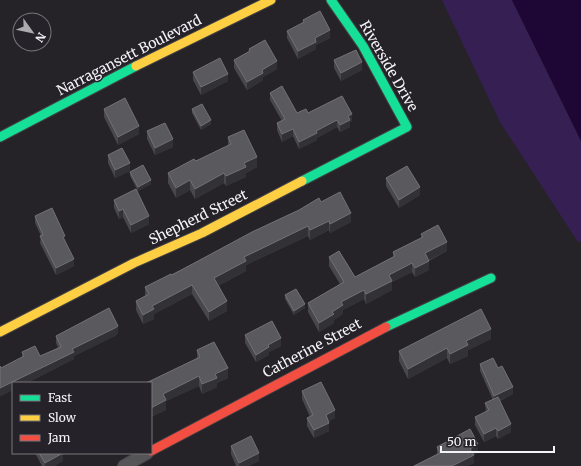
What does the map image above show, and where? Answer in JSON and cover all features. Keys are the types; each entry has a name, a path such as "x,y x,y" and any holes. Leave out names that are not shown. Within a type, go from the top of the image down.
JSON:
{"street":[{"name":"Narragansett Boulevard","path":"0,137 157,55 271,0"},
{"name":"Riverside Drive","path":"331,0 344,16 378,70 407,127"},
{"name":"Shepherd Street","path":"0,332 134,263 202,233 407,127"},
{"name":"Catherine Street","path":"152,450 374,333 491,278"},
{"path":"124,466 145,454"}],"shaded area":[{"path":"442,0 512,0 581,141 581,241 578,242 500,122"},
{"path":"512,0 581,0 581,141"}],"building":[{"path":"320,11 330,30 315,38 316,42 298,51 287,31"},
{"path":"265,40 277,61 262,70 263,73 247,82 234,60"},
{"path":"356,50 362,62 341,73 334,60"},
{"path":"220,58 228,74 201,87 193,72"},
{"path":"282,86 297,113 306,109 308,113 342,96 352,114 348,116 350,120 340,125 337,120 316,131 317,133 299,142 293,129 282,134 277,123 285,119 270,93"},
{"path":"125,98 139,126 118,137 104,109"},
{"path":"202,104 211,120 201,126 192,109"},
{"path":"165,123 173,139 155,148 147,131"},
{"path":"244,130 257,157 244,163 246,167 226,176 224,173 195,189 190,180 176,188 168,173 194,159 196,161 231,144 228,137"},
{"path":"122,148 130,163 115,170 108,155"},
{"path":"143,165 151,180 138,187 130,172"},
{"path":"407,166 420,187 399,200 386,178"},
{"path":"136,189 149,216 131,225 123,209 119,211 114,200"},
{"path":"340,192 351,213 330,224 329,221 310,230 308,226 244,257 246,261 214,278 227,301 209,312 192,285 152,306 154,309 143,315 136,301 149,294 145,287 171,274 172,275 252,232 299,210 319,198 321,202"},
{"path":"52,208 65,236 63,237 74,259 56,268 40,236 43,235 35,216"},
{"path":"438,225 447,242 425,253 429,261 415,268 412,263 389,275 392,281 366,294 364,290 341,302 343,305 332,312 334,314 319,323 308,303 344,282 329,257 339,251 355,277 395,256 393,252 423,237 421,234"},
{"path":"296,289 305,304 294,311 285,295"},
{"path":"109,308 118,326 72,349 74,352 0,388 0,366 1,368 24,356 22,352 35,346 40,356 61,347 56,336"},
{"path":"481,309 491,329 466,341 468,345 450,354 447,348 408,369 399,351"},
{"path":"272,321 281,338 268,345 269,347 256,355 245,335"},
{"path":"214,342 228,368 215,374 217,378 202,384 199,376 163,394 166,400 152,407 152,382 148,382 200,357 197,350"},
{"path":"493,358 498,368 502,366 513,387 494,396 480,364"},
{"path":"321,382 335,410 326,415 329,423 314,430 307,418 313,415 302,391"},
{"path":"498,397 511,424 498,431 496,428 484,434 475,417 489,410 485,403"},
{"path":"470,429 478,444 470,449 474,455 452,466 414,466 440,453 437,447"},
{"path":"251,436 259,453 239,463 231,446"},
{"path":"40,454 61,454 45,463"}],"traffic: fast":[{"path":"302,181 407,127 363,46 331,0"},
{"path":"0,137 136,66"},
{"path":"386,327 491,278"}],"traffic: slow":[{"path":"136,66 271,0"},
{"path":"0,332 134,263 202,233 302,181"}],"traffic: jam":[{"path":"152,450 386,327"}]}
